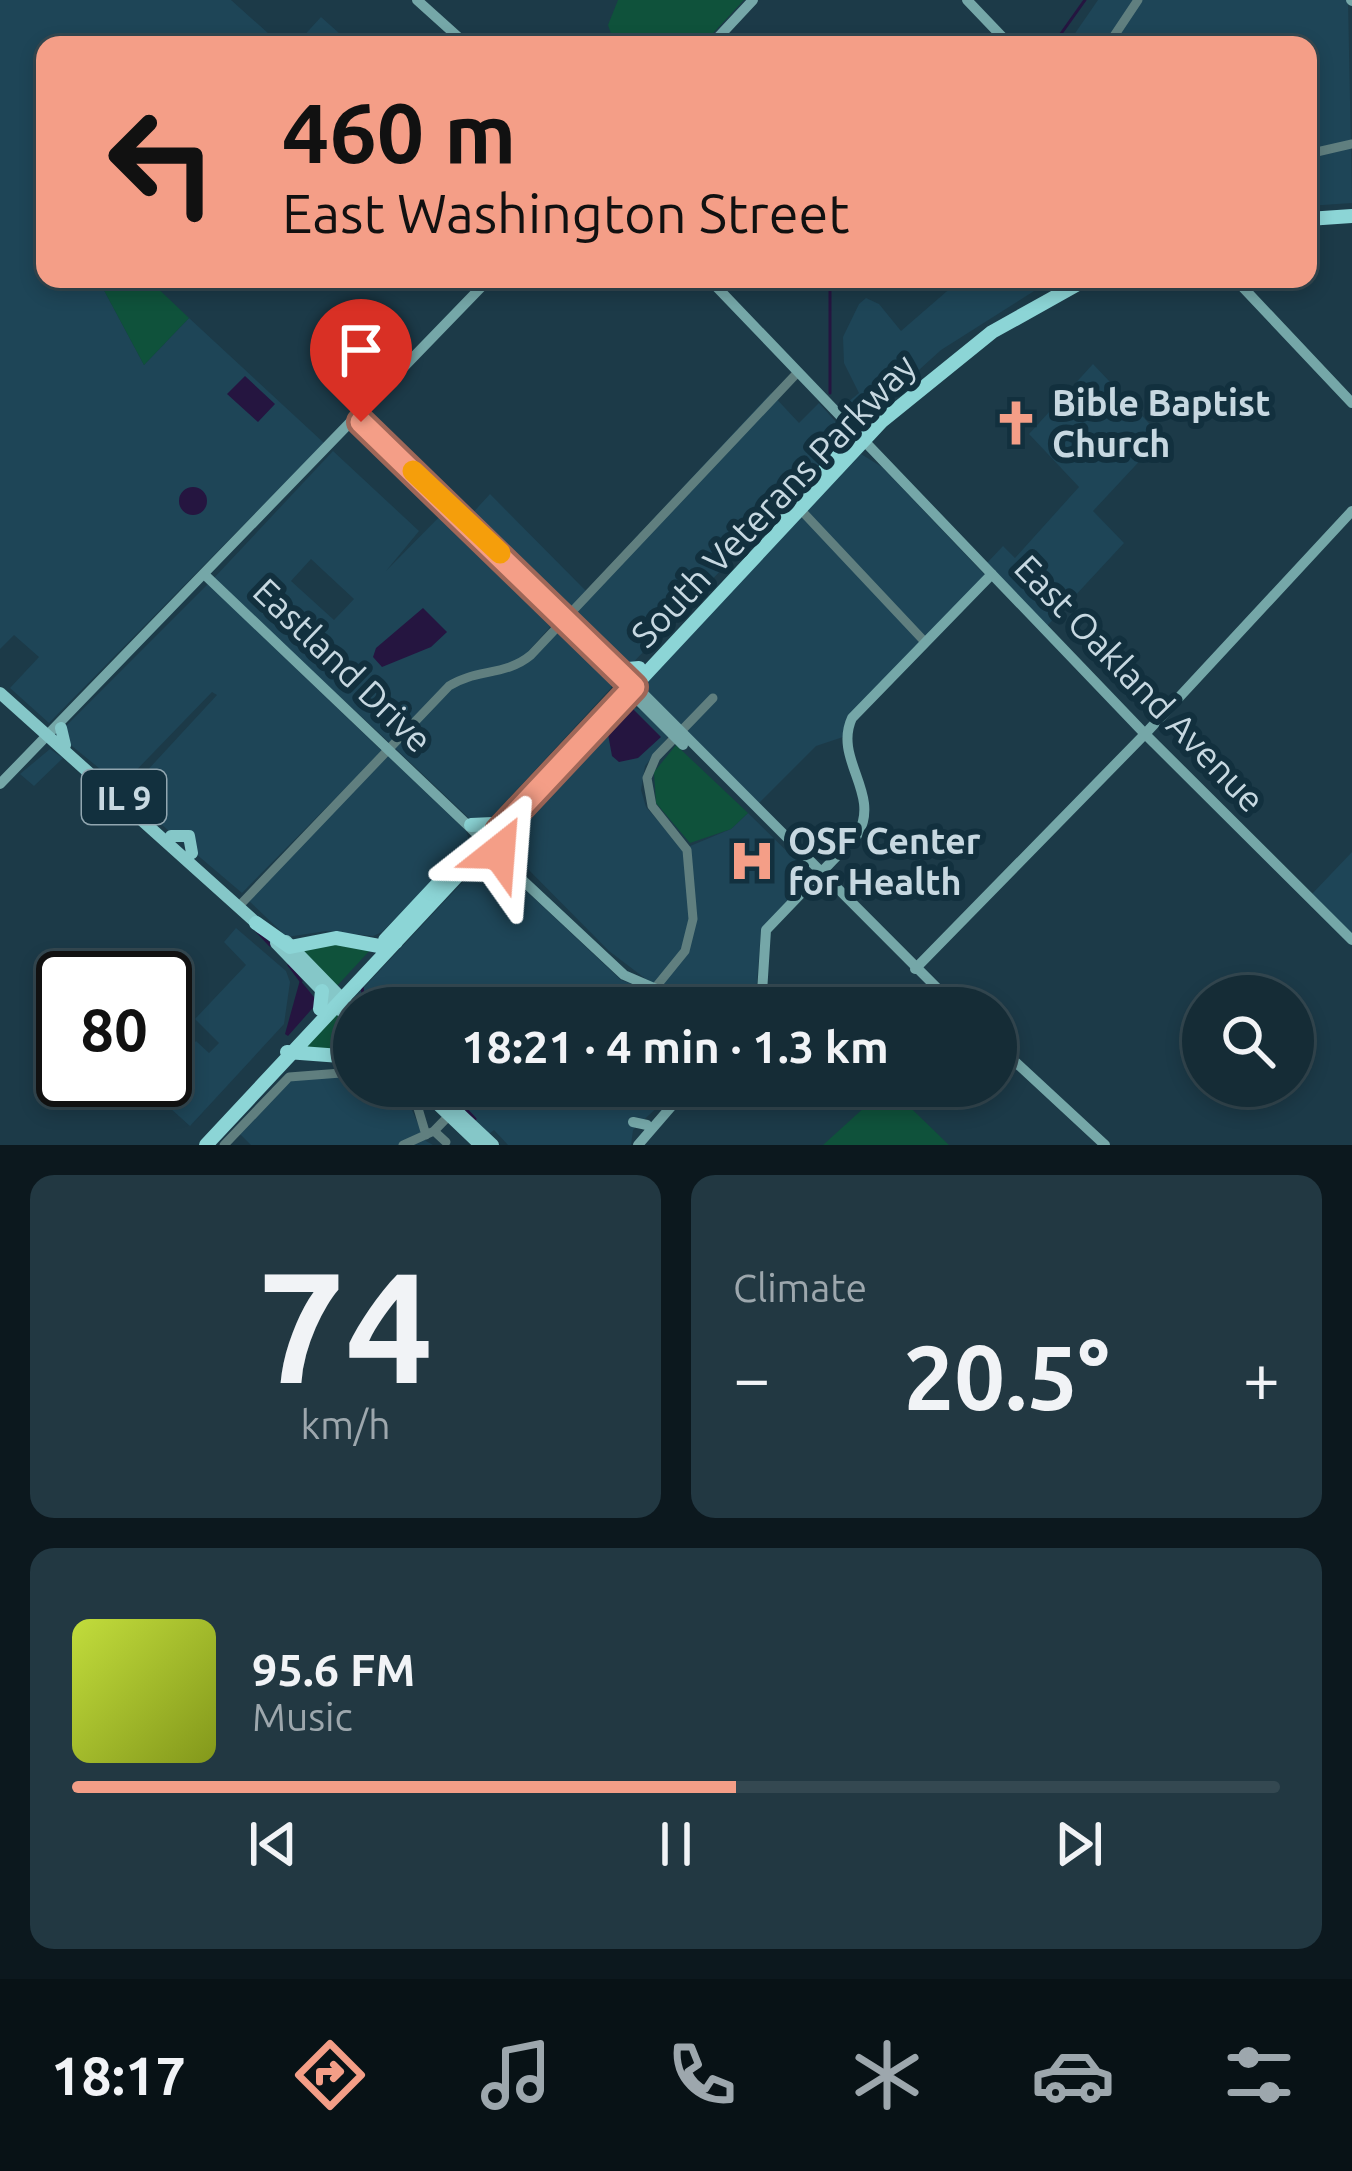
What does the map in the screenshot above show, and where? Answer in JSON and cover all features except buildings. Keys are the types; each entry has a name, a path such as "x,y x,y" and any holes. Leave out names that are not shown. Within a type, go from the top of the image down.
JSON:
{"highway":[{"path":"1317,214 1352,212"},
{"name":"South Veterans Parkway","path":"642,671 962,342 1052,288"},
{"name":"South Veterans Parkway","path":"863,440 992,332 1071,288"},
{"path":"626,689 642,671"},
{"path":"349,987 642,671"},
{"path":"256,923 288,943 336,938 388,941"},
{"path":"193,1145 333,1005"},
{"path":"284,1056 333,1058"},
{"path":"206,1145 284,1056"}],"main road":[{"path":"417,0 457,36"},
{"path":"719,36 753,0"},
{"path":"967,0 1001,36"},
{"path":"0,787 480,288"},
{"name":"East Oakland Avenue","path":"718,288 1145,734 1352,940"},
{"path":"1243,288 1352,403"},
{"path":"356,418 516,569 626,689 934,987"},
{"path":"915,969 1145,734 1352,512"},
{"path":"762,987 764,936 858,834 865,818 866,800 847,746 850,722 992,574"},
{"name":"Eastland Drive","path":"206,576 621,972 654,987"},
{"name":"IL 9","path":"0,684 50,736 192,854 333,995"},
{"name":"IL 9","path":"0,693 288,943 333,994"},
{"path":"130,786 132,804"},
{"path":"1017,1063 1105,1145"},
{"path":"441,1107 487,1145"},
{"path":"636,1145 647,1126 669,1107"},
{"path":"636,1145 669,1107"},
{"path":"633,1122 647,1126"}],"street":[{"path":"1110,36 1134,0"},
{"path":"1317,152 1352,144"},
{"path":"242,903 449,686 524,662 798,372"},
{"path":"800,512 925,642"},
{"path":"848,559 872,564"},
{"path":"657,987 685,951 692,931 687,850 652,806 646,788 654,760 713,698"},
{"path":"224,1145 289,1077 333,1074"},
{"path":"415,1107 420,1116 447,1114"},
{"path":"446,1142 448,1107"},
{"path":"402,1143 447,1114"}],"shaded area":[{"path":"0,0 231,0 271,36 36,36 36,288 103,288 144,365 189,318 324,443 49,723 10,688 39,657 14,635 0,649"},
{"path":"1098,0 1348,0 1352,203 1317,205 1317,36 1073,36"},
{"path":"321,17 342,36 304,36"},
{"path":"951,288 1039,288 941,350 866,418 851,417 842,407 859,393 844,363 843,337 859,304 866,298 879,304 901,331"},
{"path":"1093,364 1162,437 1093,511 1124,543 1047,626 987,563 1003,546 1015,558 1079,487 1029,434"},
{"path":"245,376 275,404 258,422 227,394"},
{"path":"771,393 799,423 819,403 844,431 844,441 626,670 468,518 490,494 586,591"},
{"path":"333,451 419,531 386,571 447,509 557,619 519,662 449,683 390,743 213,579","holes":["311,559 354,599 334,620 291,581"]},
{"path":"861,454 882,467 986,576 846,724 843,737 816,746 756,806 645,689 645,682"},
{"path":"193,487 203,491 207,501 203,511 193,515 183,511 179,501 183,491"},
{"path":"208,584 382,751 242,893 135,802 132,787 217,695 212,692 121,786 67,742 64,728"},
{"path":"423,608 447,632 431,647 382,667 373,657 376,648"},
{"path":"561,627 611,679 611,688 487,822 473,822 394,747 449,690 468,679 521,667"},
{"path":"628,705 641,710 668,737 645,766 641,790 646,807 683,849 731,829 748,813 811,875 761,929 757,987 656,987 609,951 502,843"},
{"path":"633,709 661,737 638,758 619,762 612,756 608,734"},
{"path":"50,749 63,758 34,786 20,774"},
{"path":"388,756 466,831 470,843 382,932 373,936 326,931 287,937 248,900"},
{"path":"1352,852 1352,936 1311,895"},
{"path":"488,855 621,980 640,987 364,987"},
{"path":"236,928 286,971 290,982 284,1024 190,1126 169,1107 192,1107 192,1045 196,1041 209,1053 219,1043 195,1019 246,965 224,942"},
{"path":"300,980 318,1002 288,1036 285,1034"},
{"path":"333,1076 333,1107 411,1107 426,1141 433,1145 251,1145 239,1133 288,1080"},
{"path":"463,1107 658,1107 633,1130 631,1145 508,1145 494,1130 489,1134"}],"green space":[{"path":"618,0 744,0 710,36 612,36 608,25"},
{"path":"103,288 157,288 189,318 144,365"},
{"path":"676,745 748,813 731,829 690,843 656,803 654,772"},
{"path":"321,942 373,947 336,987 297,949"},
{"path":"333,1012 333,1053 299,1051"},
{"path":"865,1107 910,1107 949,1145 823,1145"}],"waterway":[{"path":"1059,36 1085,0"},
{"path":"830,288 830,393"},
{"path":"256,930 270,945"},
{"path":"289,965 301,981"},
{"path":"464,1107 475,1119"}],"slow traffic":[{"path":"413,471 500,553"}],"place":[{"name":"Bible Baptist Church","path":"1016,423"},
{"name":"OSF Center for Health","path":"752,861"}],"route":[{"path":"361,422 634,687 499,831 499,852"}]}
